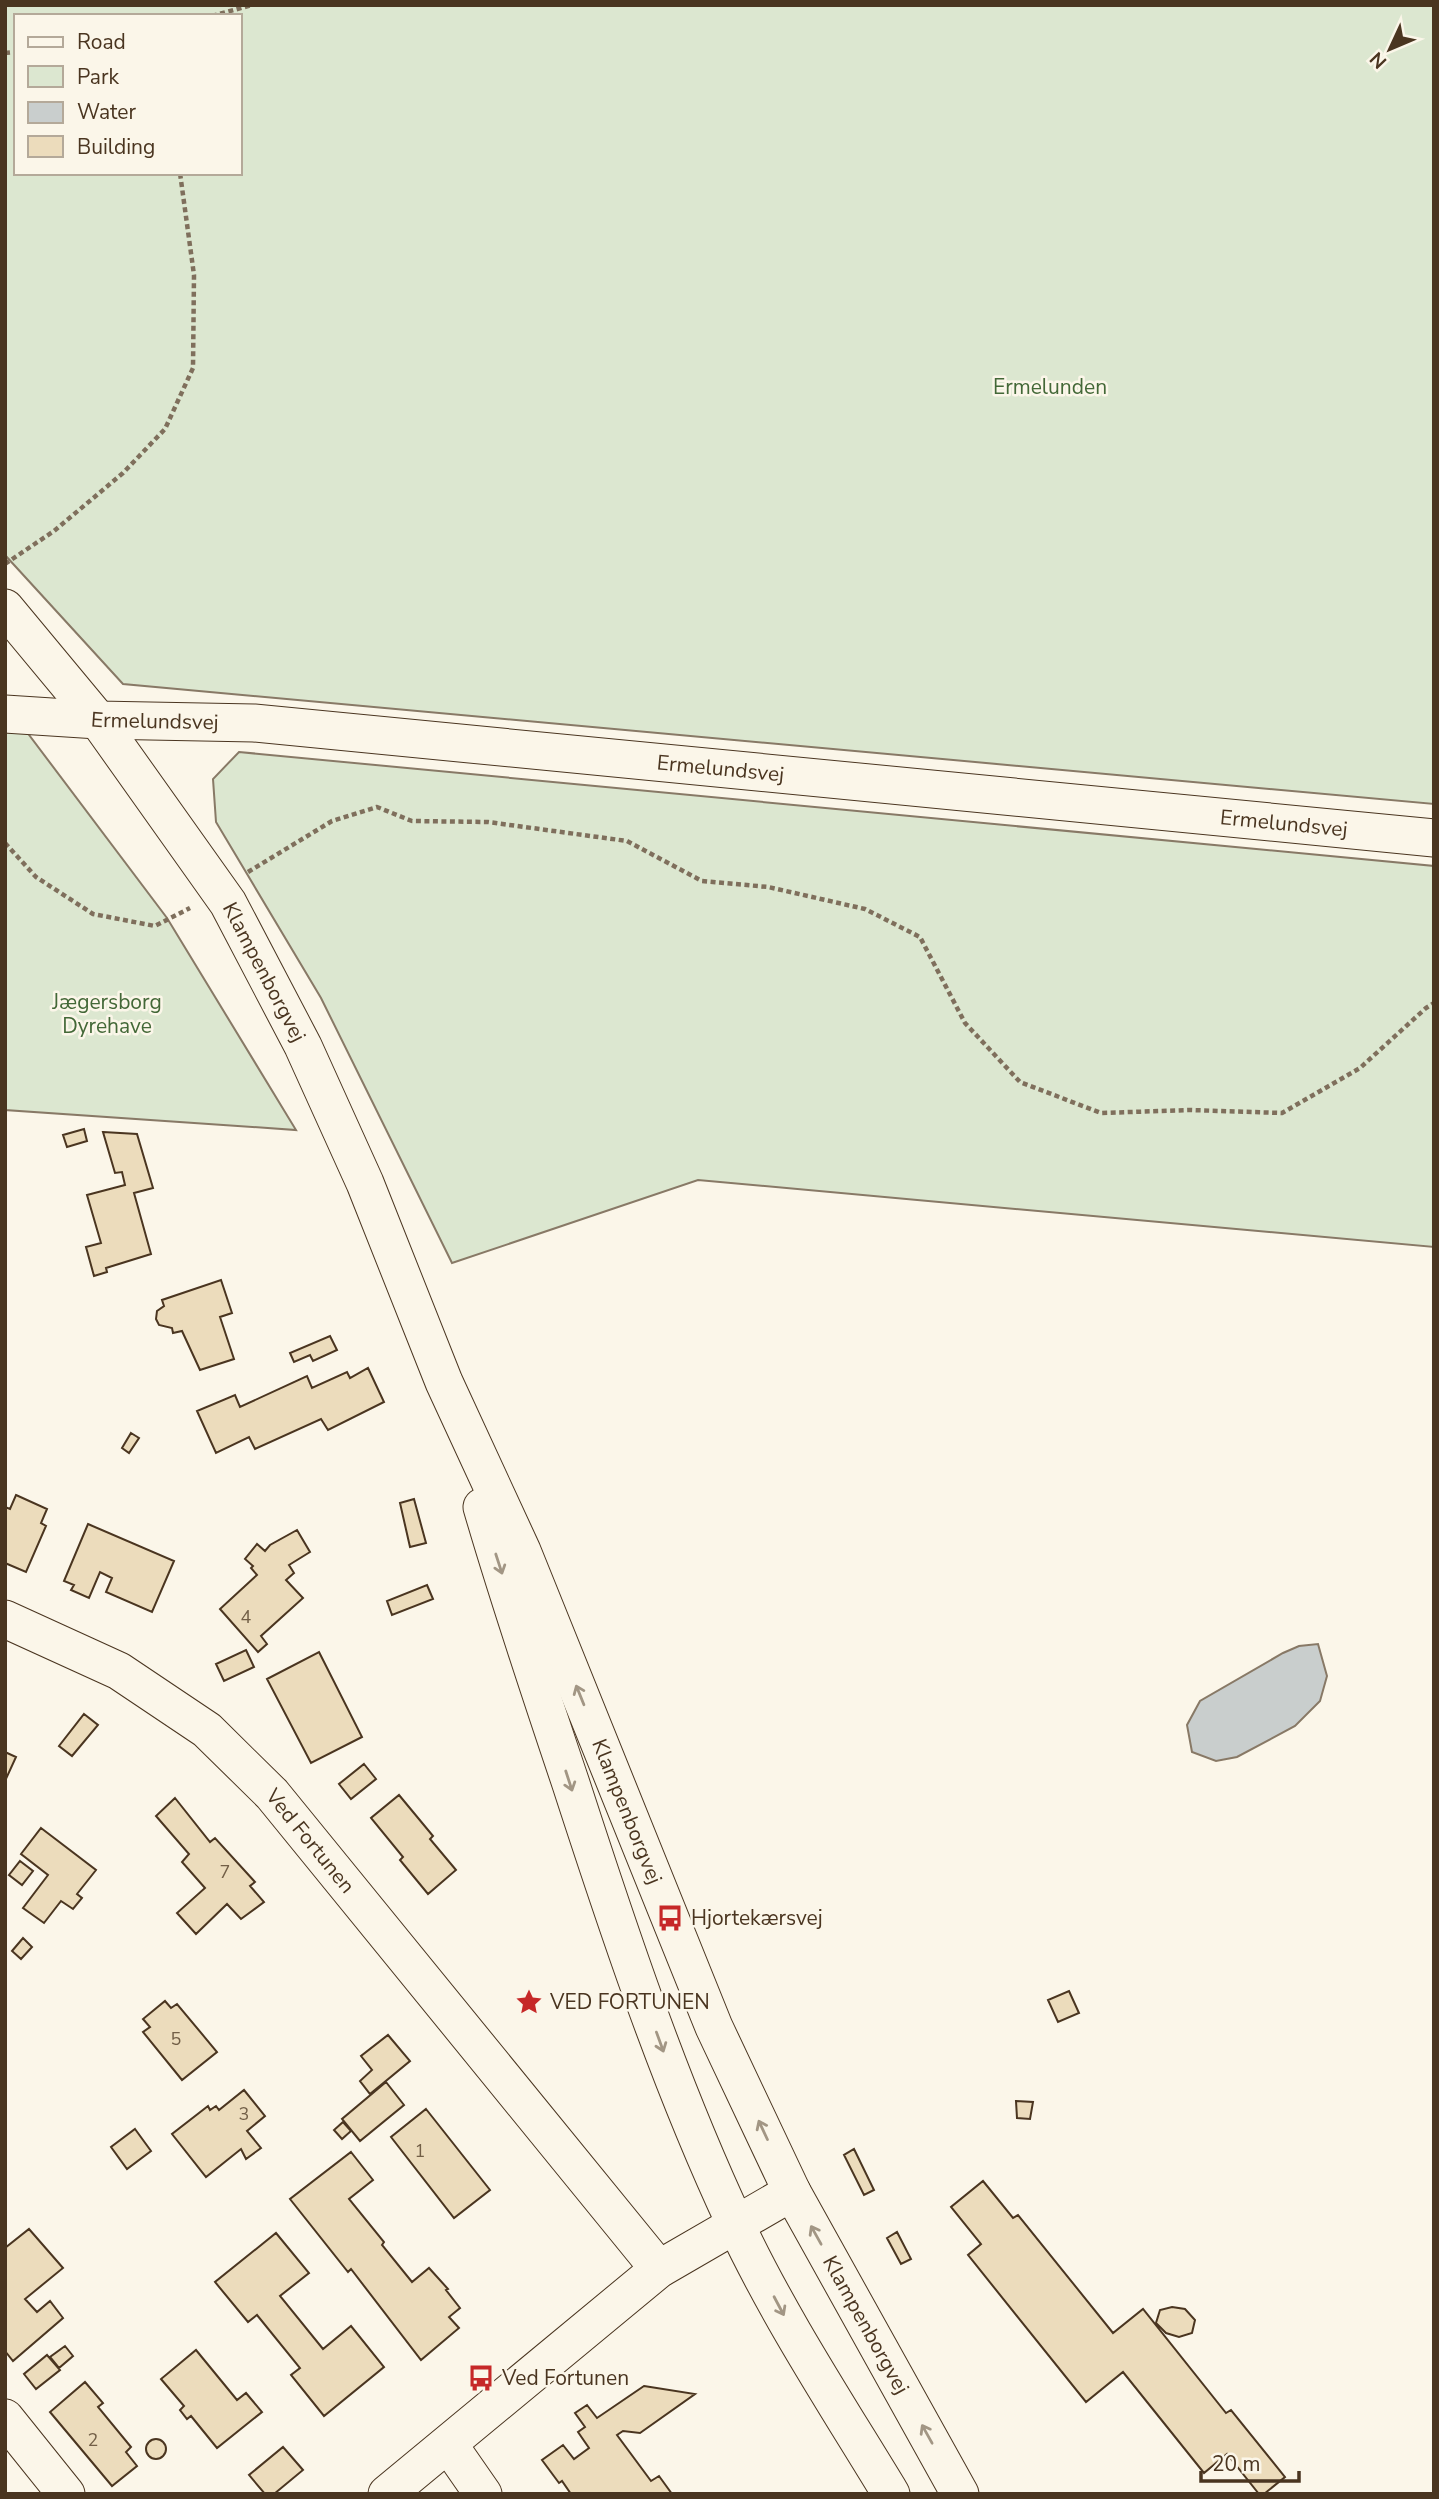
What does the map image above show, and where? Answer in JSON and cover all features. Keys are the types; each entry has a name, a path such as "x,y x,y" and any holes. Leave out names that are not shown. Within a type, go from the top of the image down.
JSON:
{"street":[{"name":"Klampenborgvej","path":"5,608 98,720 220,892 303,1046 365,1184 444,1382 522,1551 714,2027 792,2192 960,2494"},
{"name":"Ermelundsvej","path":"5,714 98,720 254,723 1434,838"},
{"name":"Klampenborgvej","path":"444,1382 496,1556 607,1895 663,2050 736,2224 798,2341 891,2494"},
{"name":"Ved Fortunen","path":"5,1619 119,1671 207,1730 272,1794 659,2269"},
{"path":"387,2494 659,2269 792,2192"},
{"path":"5,2418 66,2494"},
{"path":"449,2445 483,2494"}],"path":[{"path":"219,14 252,5"},
{"path":"5,565 54,531 123,473 165,429 193,368 194,275 180,175"},
{"path":"5,843 36,877 93,914 155,926 220,892 264,861 332,821 377,807 412,821 488,822 627,841 702,881 768,887 864,909 920,937 965,1023 1020,1082 1101,1113 1190,1110 1282,1112 1360,1068 1434,1003"}],"green space":[{"name":"Ermelunden","path":"5,5 1434,5 1434,804 123,684 5,555"},
{"name":"Jægersborg Dyrehave","path":"5,703 167,918 296,1130 5,1110"},
{"path":"239,752 1434,866 1434,1247 698,1180 452,1263 321,998 216,822 213,779"}],"water":[{"path":"1318,1644 1327,1676 1320,1701 1295,1726 1237,1757 1216,1761 1192,1752 1187,1725 1200,1701 1283,1653 1299,1646"}],"building":[{"path":"84,1129 87,1141 67,1147 63,1135"},
{"path":"103,1132 137,1134 153,1188 134,1193 151,1254 106,1268 107,1272 94,1276 86,1247 101,1243 87,1195 125,1185 122,1172 115,1173"},
{"path":"221,1280 232,1313 220,1317 234,1359 200,1370 182,1331 173,1333 172,1328 159,1325 156,1319 157,1311 164,1306 162,1300"},
{"path":"330,1336 337,1350 313,1361 310,1355 294,1362 290,1353"},
{"path":"368,1368 384,1402 328,1430 321,1419 255,1449 249,1437 216,1453 197,1411 235,1395 240,1407 307,1376 312,1388 347,1372 350,1378"},
{"path":"131,1433 139,1438 129,1453 122,1448"},
{"path":"16,1495 47,1509 41,1523 46,1526 26,1572 5,1563 5,1507 10,1509"},
{"path":"414,1499 426,1543 410,1547 400,1503"},
{"path":"88,1524 174,1561 152,1612 106,1592 112,1578 100,1572 89,1598 71,1590 74,1585 64,1581"},
{"path":"297,1530 310,1552 289,1565 294,1573 286,1580 303,1598 261,1636 267,1644 258,1652 220,1609 257,1575 251,1568 253,1566 245,1559 257,1544 265,1551 270,1545"},
{"path":"427,1585 433,1599 392,1615 387,1601"},
{"path":"246,1650 254,1667 224,1681 216,1664"},
{"path":"319,1652 362,1737 311,1763 267,1679"},
{"path":"84,1714 98,1725 72,1756 59,1746"},
{"path":"5,1752 16,1757 5,1781"},
{"path":"364,1764 376,1779 351,1799 339,1784"},
{"path":"399,1795 433,1836 430,1839 456,1870 428,1894 400,1860 403,1857 371,1818"},
{"path":"175,1798 210,1842 215,1838 255,1882 250,1886 264,1902 241,1919 227,1904 196,1934 177,1913 205,1888 182,1862 189,1854 156,1816"},
{"path":"41,1828 96,1870 77,1894 82,1898 73,1909 61,1901 44,1923 23,1908 48,1875 21,1854"},
{"path":"20,1861 33,1871 22,1885 9,1875"},
{"path":"23,1938 32,1947 21,1959 12,1951"},
{"path":"1069,1991 1079,2013 1058,2022 1048,2000"},
{"path":"165,2001 171,2008 177,2004 217,2052 182,2080 143,2032 150,2027 143,2019"},
{"path":"388,2035 410,2061 370,2094 360,2081 372,2070 361,2056"},
{"path":"386,2082 404,2105 360,2141 342,2119"},
{"path":"244,2090 265,2116 247,2131 261,2148 246,2159 241,2149 206,2177 172,2134 208,2106 210,2110 216,2106 219,2110"},
{"path":"1016,2101 1033,2102 1030,2119 1017,2118"},
{"path":"426,2109 490,2190 454,2218 391,2137"},
{"path":"343,2122 351,2131 342,2139 334,2130"},
{"path":"135,2129 151,2151 127,2169 111,2147"},
{"path":"854,2149 874,2190 864,2195 844,2155"},
{"path":"351,2152 373,2180 349,2199 412,2282 429,2268 448,2289 446,2290 460,2308 449,2317 459,2328 421,2360 351,2269 348,2272 290,2199"},
{"path":"983,2181 1013,2218 1018,2215 1113,2333 1143,2309 1226,2413 1231,2410 1285,2477 1264,2494 1259,2494 1227,2454 1204,2473 1123,2372 1086,2402 968,2255 981,2244 951,2207"},
{"path":"29,2229 63,2268 25,2299 37,2312 50,2301 63,2318 13,2361 5,2351 5,2248"},
{"path":"897,2232 911,2259 901,2264 887,2238"},
{"path":"276,2233 309,2273 280,2296 323,2349 351,2326 384,2367 324,2416 291,2375 300,2368 257,2315 248,2322 215,2282"},
{"path":"1172,2307 1185,2309 1195,2320 1192,2333 1179,2337 1166,2333 1156,2323 1160,2310"},
{"path":"65,2346 73,2356 59,2368 50,2357"},
{"path":"196,2350 237,2400 246,2393 262,2412 217,2448 191,2416 187,2419 180,2410 184,2406 161,2379"},
{"path":"47,2355 60,2370 36,2389 24,2374"},
{"path":"85,2382 103,2403 98,2407 131,2447 126,2452 137,2466 112,2486 50,2412"},
{"path":"644,2386 695,2394 640,2433 623,2431 617,2435 651,2481 659,2476 672,2494 571,2494 542,2460 563,2445 574,2459 589,2448 578,2432 585,2427 575,2413 587,2405 597,2418"},
{"path":"156,2439 163,2442 166,2449 163,2456 156,2459 149,2456 146,2449 149,2442"},
{"path":"283,2447 303,2470 274,2494 265,2494 249,2475"}],"place":[{"name":"Hjortekærsvej","path":"670,1918"},
{"name":"VED FORTUNEN","path":"529,2002"},
{"name":"Ved Fortunen","path":"481,2378"}]}
